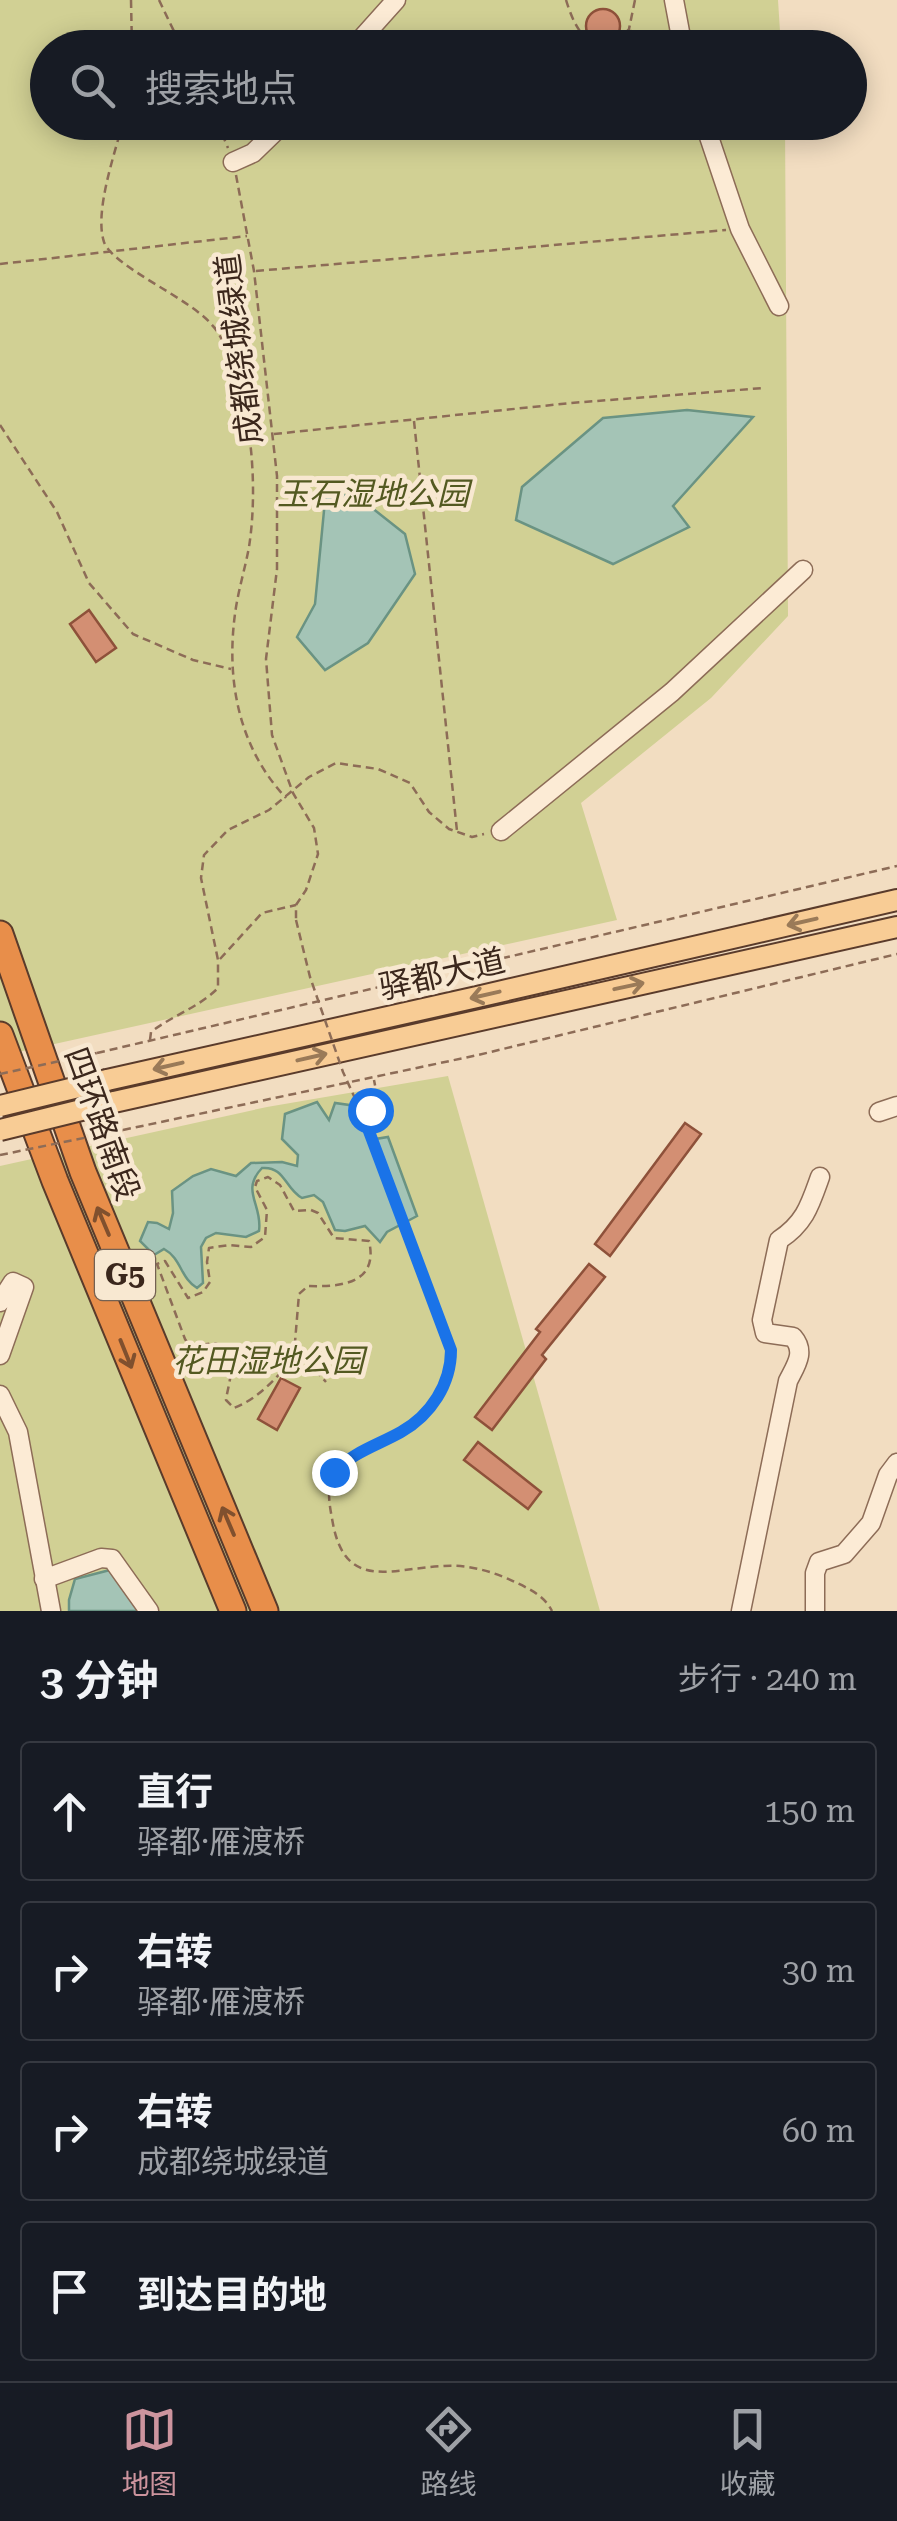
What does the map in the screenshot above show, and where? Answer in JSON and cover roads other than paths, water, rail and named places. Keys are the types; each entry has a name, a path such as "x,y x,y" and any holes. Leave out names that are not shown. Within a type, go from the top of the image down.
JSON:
{"highway":[{"name":"四环路南段","path":"0,934 82,1172 265,1611"},
{"name":"四环路南段","path":"0,1036 55,1181 233,1611"}],"main road":[{"name":"驿都大道","path":"0,1106 897,900"},
{"name":"驿都大道","path":"0,1130 897,927"}],"street":[{"path":"369,30 396,0"},
{"path":"674,0 680,30"},
{"path":"234,162 253,154 267,140"},
{"path":"710,140 740,229 779,306"},
{"path":"500,831 672,692 804,570"},
{"path":"741,1611 788,1381 800,1355 799,1344 793,1337 766,1332 762,1320 779,1240 798,1228 820,1177"},
{"path":"0,1302 13,1282 24,1287 0,1355"},
{"path":"0,1395 18,1432 51,1611"},
{"path":"815,1611 820,1562 844,1554 871,1523 888,1475 897,1462"},
{"path":"44,1579 100,1558 112,1559 149,1611"}],"park label":[{"name":"玉石湿地公园","path":"373,494"},
{"name":"花田湿地公园","path":"268,1361"}]}
